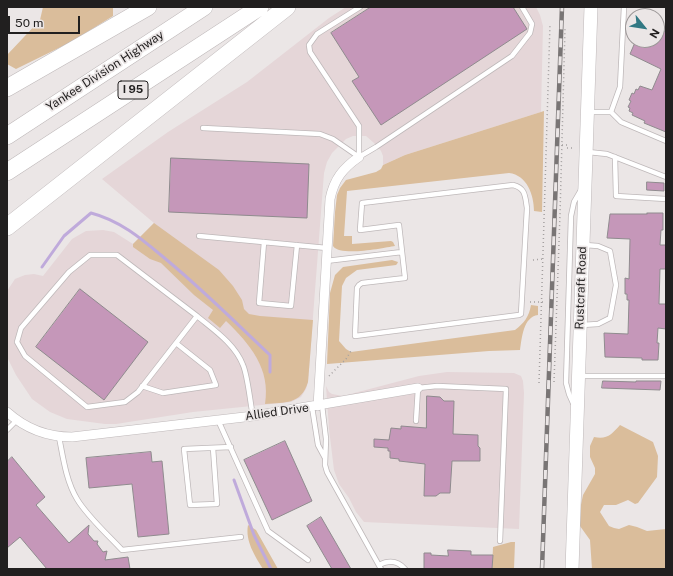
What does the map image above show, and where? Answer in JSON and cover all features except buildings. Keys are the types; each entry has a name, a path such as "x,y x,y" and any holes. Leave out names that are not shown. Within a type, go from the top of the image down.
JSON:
{"highway":[{"path":"7,88 148,7"},
{"name":"Yankee Division Highway","path":"7,136 204,7"},
{"name":"I 95","path":"7,172 260,7"},
{"path":"7,227 287,7"}],"main road":[{"name":"Rustcraft Road","path":"572,569 584,183 579,150 587,112 591,7"}],"street":[{"name":"Allied Drive","path":"7,412 31,429 59,437 72,437 253,416 318,406 326,261 332,189 340,173 347,165 359,157"},
{"path":"318,406 418,388"}],"lane":[{"path":"359,157 359,126 310,52 309,45 317,34 360,7"},
{"path":"359,157 512,56 530,33 532,24 522,7"},
{"path":"612,112 620,87 624,7"},
{"path":"587,112 612,112 621,122 666,141"},
{"path":"203,128 320,134 333,139 359,157"},
{"path":"579,150 607,154 666,177"},
{"path":"615,158 616,196 666,199"},
{"path":"577,410 569,394 566,383 569,257 571,216 574,202 584,183"},
{"path":"513,185 522,188 525,193 527,208 522,310 519,315 355,336 358,285 362,283 405,278 402,252 398,225 360,230 362,203 513,185"},
{"path":"199,236 327,248"},
{"path":"264,242 259,304 291,306 297,245"},
{"path":"580,325 598,324 610,318 616,285 610,251 598,246 582,245"},
{"path":"326,261 402,252"},
{"path":"197,316 138,392 124,402 87,407 26,356 17,342 21,328 69,272 90,255 117,255 197,316 222,337 238,355 244,365 253,416"},
{"path":"142,386 164,393 216,385 210,370 176,343"},
{"path":"578,376 666,376"},
{"path":"416,421 418,388 437,386 506,389 500,541"},
{"path":"318,406 318,445 325,458"},
{"path":"318,406 326,439 325,458 330,480 380,567 389,562 394,562 400,564 405,569"},
{"path":"7,430 17,420"},
{"path":"218,420 268,531 308,560"},
{"path":"59,437 66,472 77,499 122,550 241,538"},
{"path":"213,448 217,504 190,506 184,450 231,446"}],"path":[{"path":"539,383 550,24"},
{"path":"554,382 565,28"},
{"path":"562,145 567,145 567,148 579,150"},
{"path":"533,260 543,259"},
{"path":"530,302 542,302"},
{"path":"328,380 351,351"}],"shaded area":[{"path":"43,7 113,7 113,16 71,42 16,69 7,64 7,55 40,20"},
{"path":"346,7 536,7 543,26 541,112 405,155 383,165 383,156 381,151 366,136 353,136 346,139 332,153 327,162 324,173 308,382 301,397 291,402 193,412 116,424 67,419 50,412 32,399 16,375 7,357 7,291 15,279 25,275 34,274 43,276 72,239 86,231 103,230 114,232 133,244 154,223 102,179 168,132 247,82 329,18"},
{"path":"544,111 542,212 534,211 531,192 525,182 509,173 347,191 344,236 352,236 352,244 391,241 395,246 372,250 344,251 333,246 337,195 346,180 376,172 381,169 383,165 405,155"},
{"path":"154,223 219,270 233,286 242,300 244,309 249,314 313,320 308,382 305,389 297,399 286,402 265,404 266,391 262,368 257,358 243,339 226,321 220,328 208,318 213,310 194,295 161,263 150,259 133,247 133,244"},
{"path":"392,260 398,262 396,265 357,270 346,278 342,286 339,341 346,349 351,352 515,330 526,319 531,305 538,306 538,315 529,320 526,324 520,350 489,351 327,364 330,293 335,275 343,267"},
{"path":"447,372 514,373 521,376 524,393 519,529 364,522 339,484 334,470 326,386 332,394 343,396 419,376"},
{"path":"620,425 653,442 658,456 657,477 638,503 635,504 628,500 616,505 604,505 600,512 609,526 614,528 619,529 629,525 647,531 666,529 666,569 592,569 590,540 580,526 579,514 583,495 595,474 595,468 590,457 590,446 594,437 602,438 609,436"},
{"path":"248,525 256,530 278,569 263,569 249,543 247,531"},
{"path":"515,542 514,569 492,569 493,547"}],"waterway":[{"path":"42,267 64,236 91,213 113,221 132,232 181,272 270,355 270,372"},
{"path":"234,480 254,535 271,569"}],"railway":[{"path":"542,569 562,7"}]}
